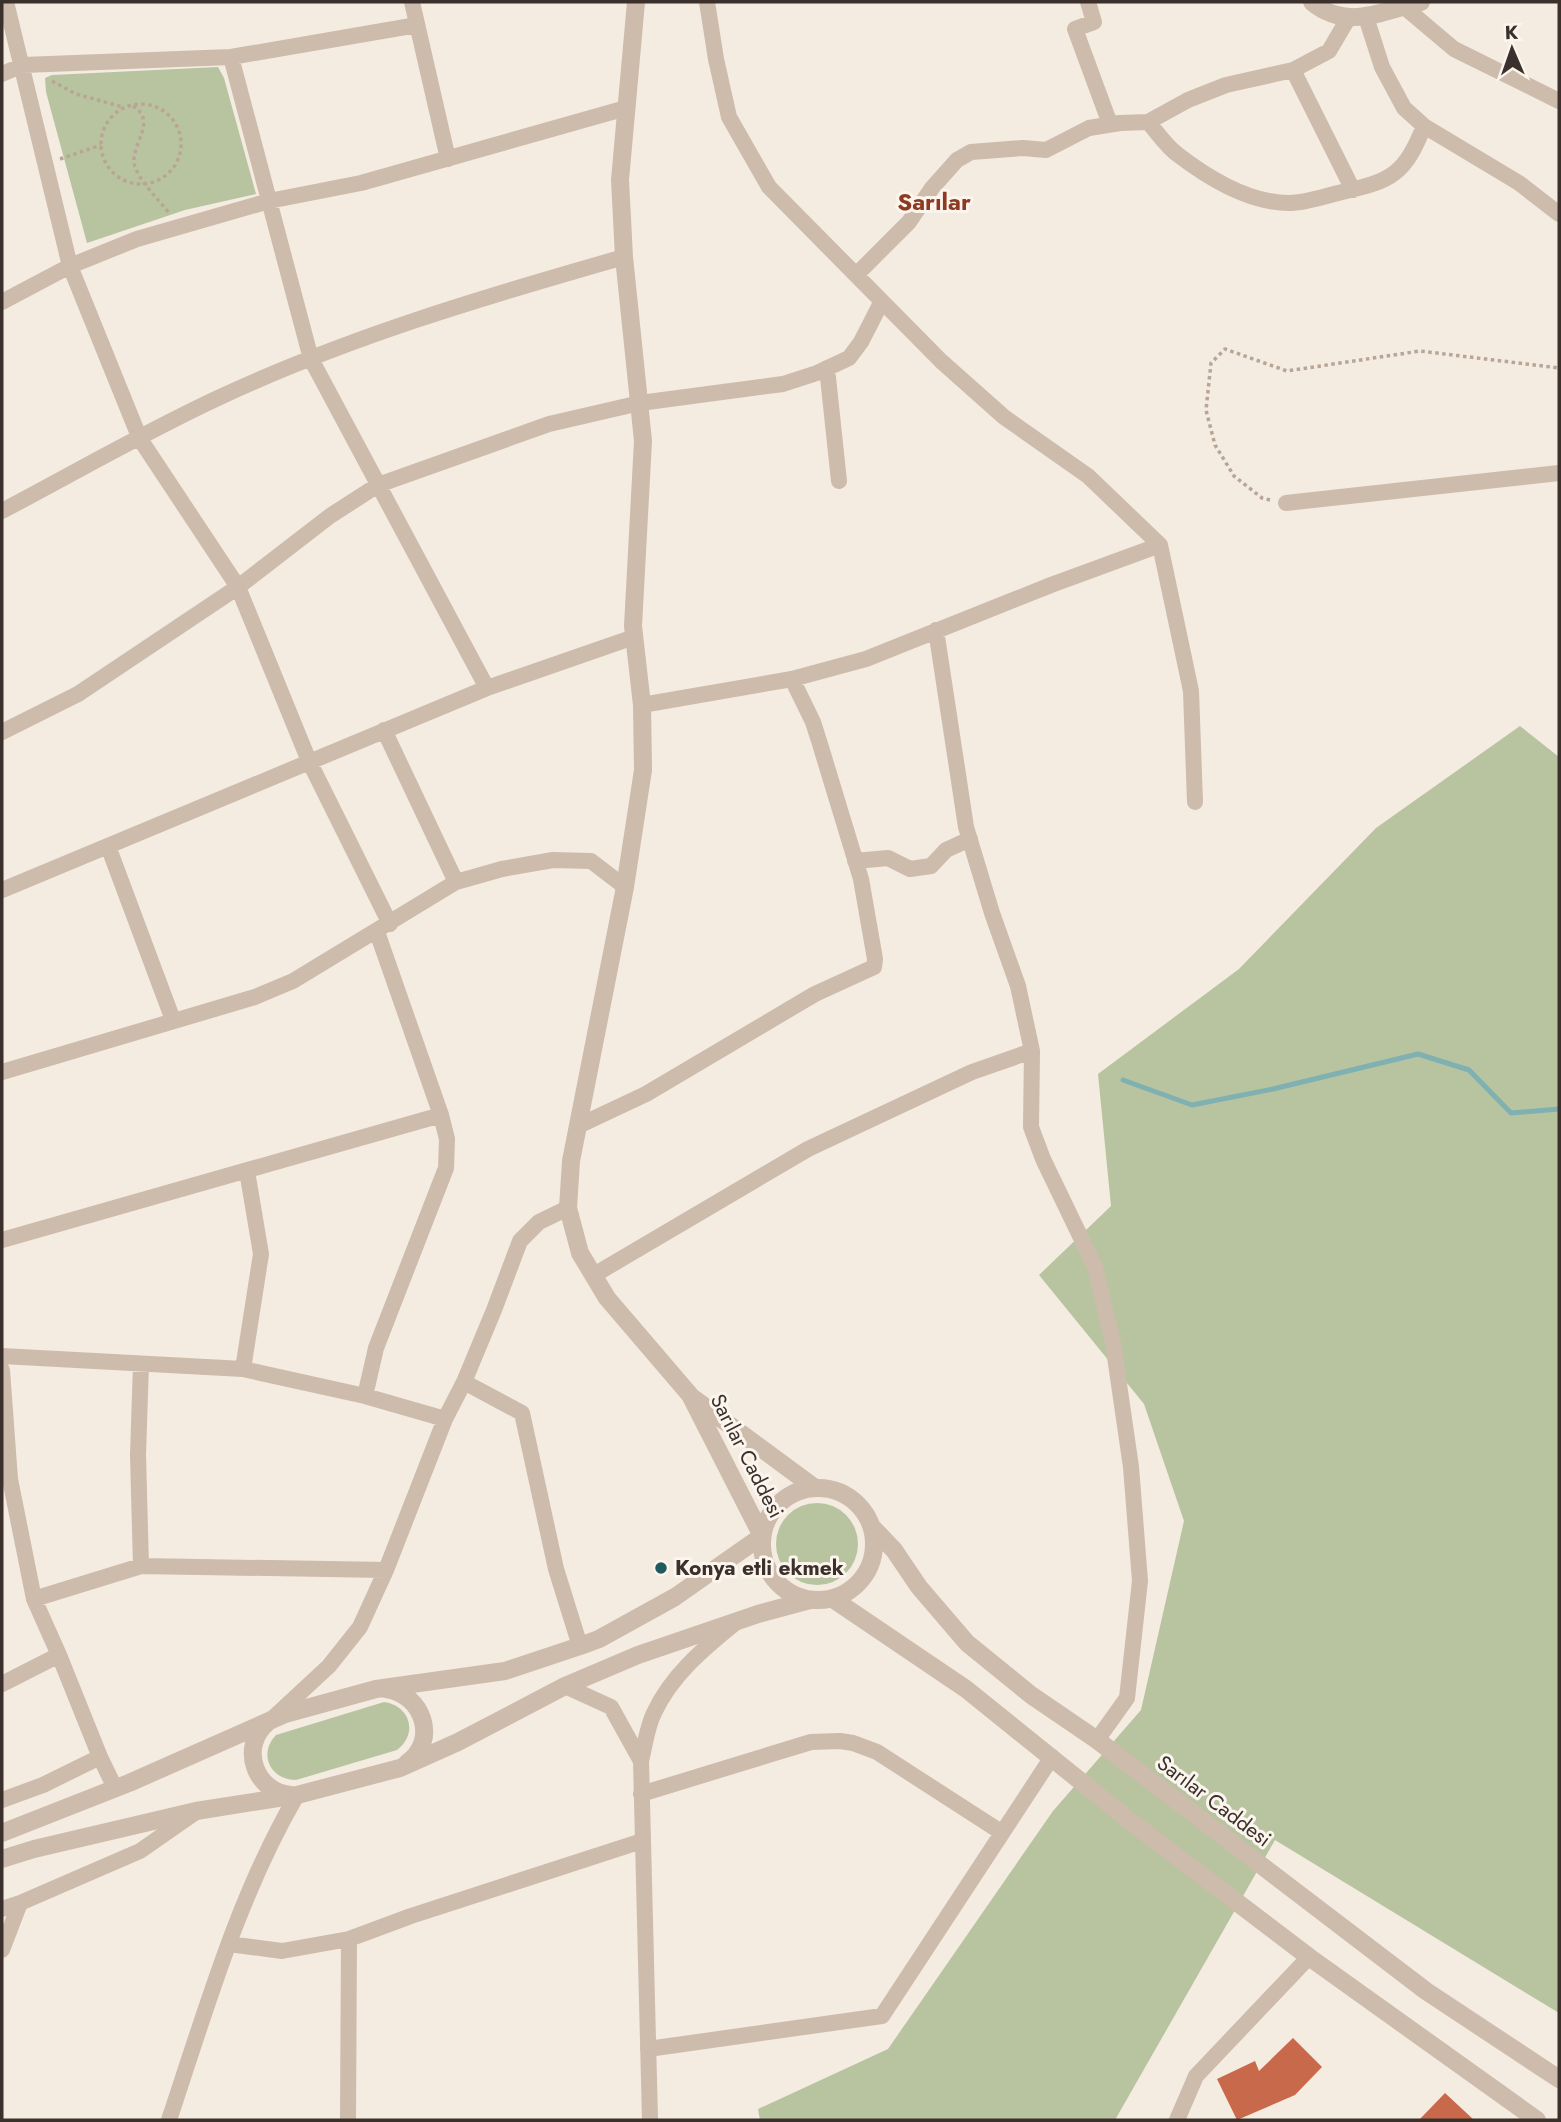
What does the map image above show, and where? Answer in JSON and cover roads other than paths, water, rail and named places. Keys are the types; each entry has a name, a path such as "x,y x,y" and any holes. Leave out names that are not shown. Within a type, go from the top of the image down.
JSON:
{"street":[{"path":"6,2 70,266 140,439 238,587 309,761 383,928 441,1115 447,1139 446,1168 376,1348 365,1396"},
{"path":"412,2 448,159"},
{"name":"Sarılar Caddesi","path":"636,2 620,180 624,257 643,442 634,637 642,705 643,771 625,887 571,1161 568,1208 580,1253 607,1298 690,1395 815,1488"},
{"path":"707,2 729,117 769,187 941,361 1004,417 1088,476 1160,545 1191,691 1195,802"},
{"path":"1088,2 1094,22 1074,29 1110,124"},
{"path":"1312,2 1338,17 1357,17 1402,4 1421,2"},
{"path":"1402,4 1454,49 1559,101"},
{"path":"856,275 909,222 932,188 957,160 971,152 1023,148 1046,150 1089,128 1148,122 1188,100 1226,85 1293,70 1329,51 1357,17"},
{"path":"1357,17 1404,108 1424,126 1519,183 1559,214"},
{"path":"2,74 23,65 231,57 417,25"},
{"path":"231,57 311,359 487,688"},
{"path":"1293,70 1353,190"},
{"path":"2,302 97,254 179,226 269,201 362,183 626,108"},
{"path":"1148,122 1175,153 1222,183 1256,199 1290,203 1380,183 1400,170 1413,154 1424,126"},
{"path":"2,511 218,398 311,359 500,292 624,257"},
{"path":"2,732 78,694 238,587 330,516 378,485 549,424 640,404 783,384 827,368 849,358 861,342 882,301"},
{"path":"827,368 839,481"},
{"path":"1286,503 1559,473"},
{"path":"642,705 792,679 866,659 1051,585 1160,545"},
{"path":"936,631 970,839 1018,986 1032,1051 1031,1127 1043,1159 1095,1267 1113,1343 1131,1467 1140,1581 1126,1698 1097,1740"},
{"path":"2,890 487,688 634,637"},
{"path":"578,1126 646,1094 815,995 874,967 875,960 855,862 817,733 792,679"},
{"path":"384,730 456,882"},
{"path":"855,862 888,859 910,869 931,866 946,850 970,839"},
{"path":"108,846 173,1020"},
{"path":"2,1072 255,997 293,981 456,882 502,869 553,860 591,861 625,887"},
{"path":"594,1275 808,1149 972,1072 1032,1051"},
{"path":"2,1240 441,1115"},
{"path":"243,1369 261,1254 247,1171"},
{"path":"272,1839 270,1800 254,1767 252,1753 255,1739 262,1728 330,1666 360,1627 386,1570 445,1419 464,1382 520,1241 539,1222 568,1208"},
{"path":"2,1356 243,1369 365,1396 445,1419"},
{"path":"141,1364 138,1455 141,1566"},
{"path":"2,1370 6,1480 34,1599 115,1788"},
{"path":"464,1382 522,1413 556,1569 580,1646"},
{"name":"Sarılar Caddesi","path":"690,1395 762,1536"},
{"name":"Sarılar Caddesi","path":"834,1599 810,1600 793,1595 779,1585 768,1571 763,1554 762,1536 768,1518 780,1503 796,1493 815,1488 833,1490 850,1498 863,1510 872,1527 894,1549 919,1587 967,1643 1031,1695 1097,1740 1426,1991 1559,2079"},
{"path":"872,1527 875,1544 872,1562 863,1579 850,1591 834,1599 966,1689 1130,1821 1310,1957 1537,2120"},
{"path":"2,1833 115,1788 272,1719 376,1689 505,1671 580,1646 675,1597 762,1536"},
{"path":"34,1599 141,1566 386,1570"},
{"path":"2,1858 196,1811 297,1796 400,1768 458,1742 565,1686 638,1655 758,1614 810,1600"},
{"path":"650,2120 641,1761 653,1714 667,1691 695,1656 734,1624"},
{"path":"2,1684 59,1655"},
{"path":"565,1686 611,1707 641,1761"},
{"path":"376,1689 402,1693 413,1701 425,1724 424,1738 419,1750 400,1768"},
{"path":"641,1794 811,1742 840,1741 865,1746 877,1752 1001,1832"},
{"path":"2,1800 43,1785 100,1757"},
{"path":"648,2049 882,2016 1052,1757"},
{"path":"260,1779 270,1789 297,1796"},
{"path":"169,2120 229,1944 272,1839 297,1796"},
{"path":"2,1909 141,1851 196,1811"},
{"path":"229,1944 282,1951 349,1939 411,1916 642,1841"},
{"path":"2,1950 20,1903"},
{"path":"348,2120 351,1991 349,1939"},
{"path":"1181,2118 1196,2076 1310,1957"}],"waterway":[{"path":"1123,1080 1192,1105 1273,1089 1418,1054 1469,1070 1511,1113 1559,1109"}],"place":[{"name":"Konya etli ekmek","path":"661,1568"}],"district":[{"name":"Sarılar","path":"934,201"}]}
